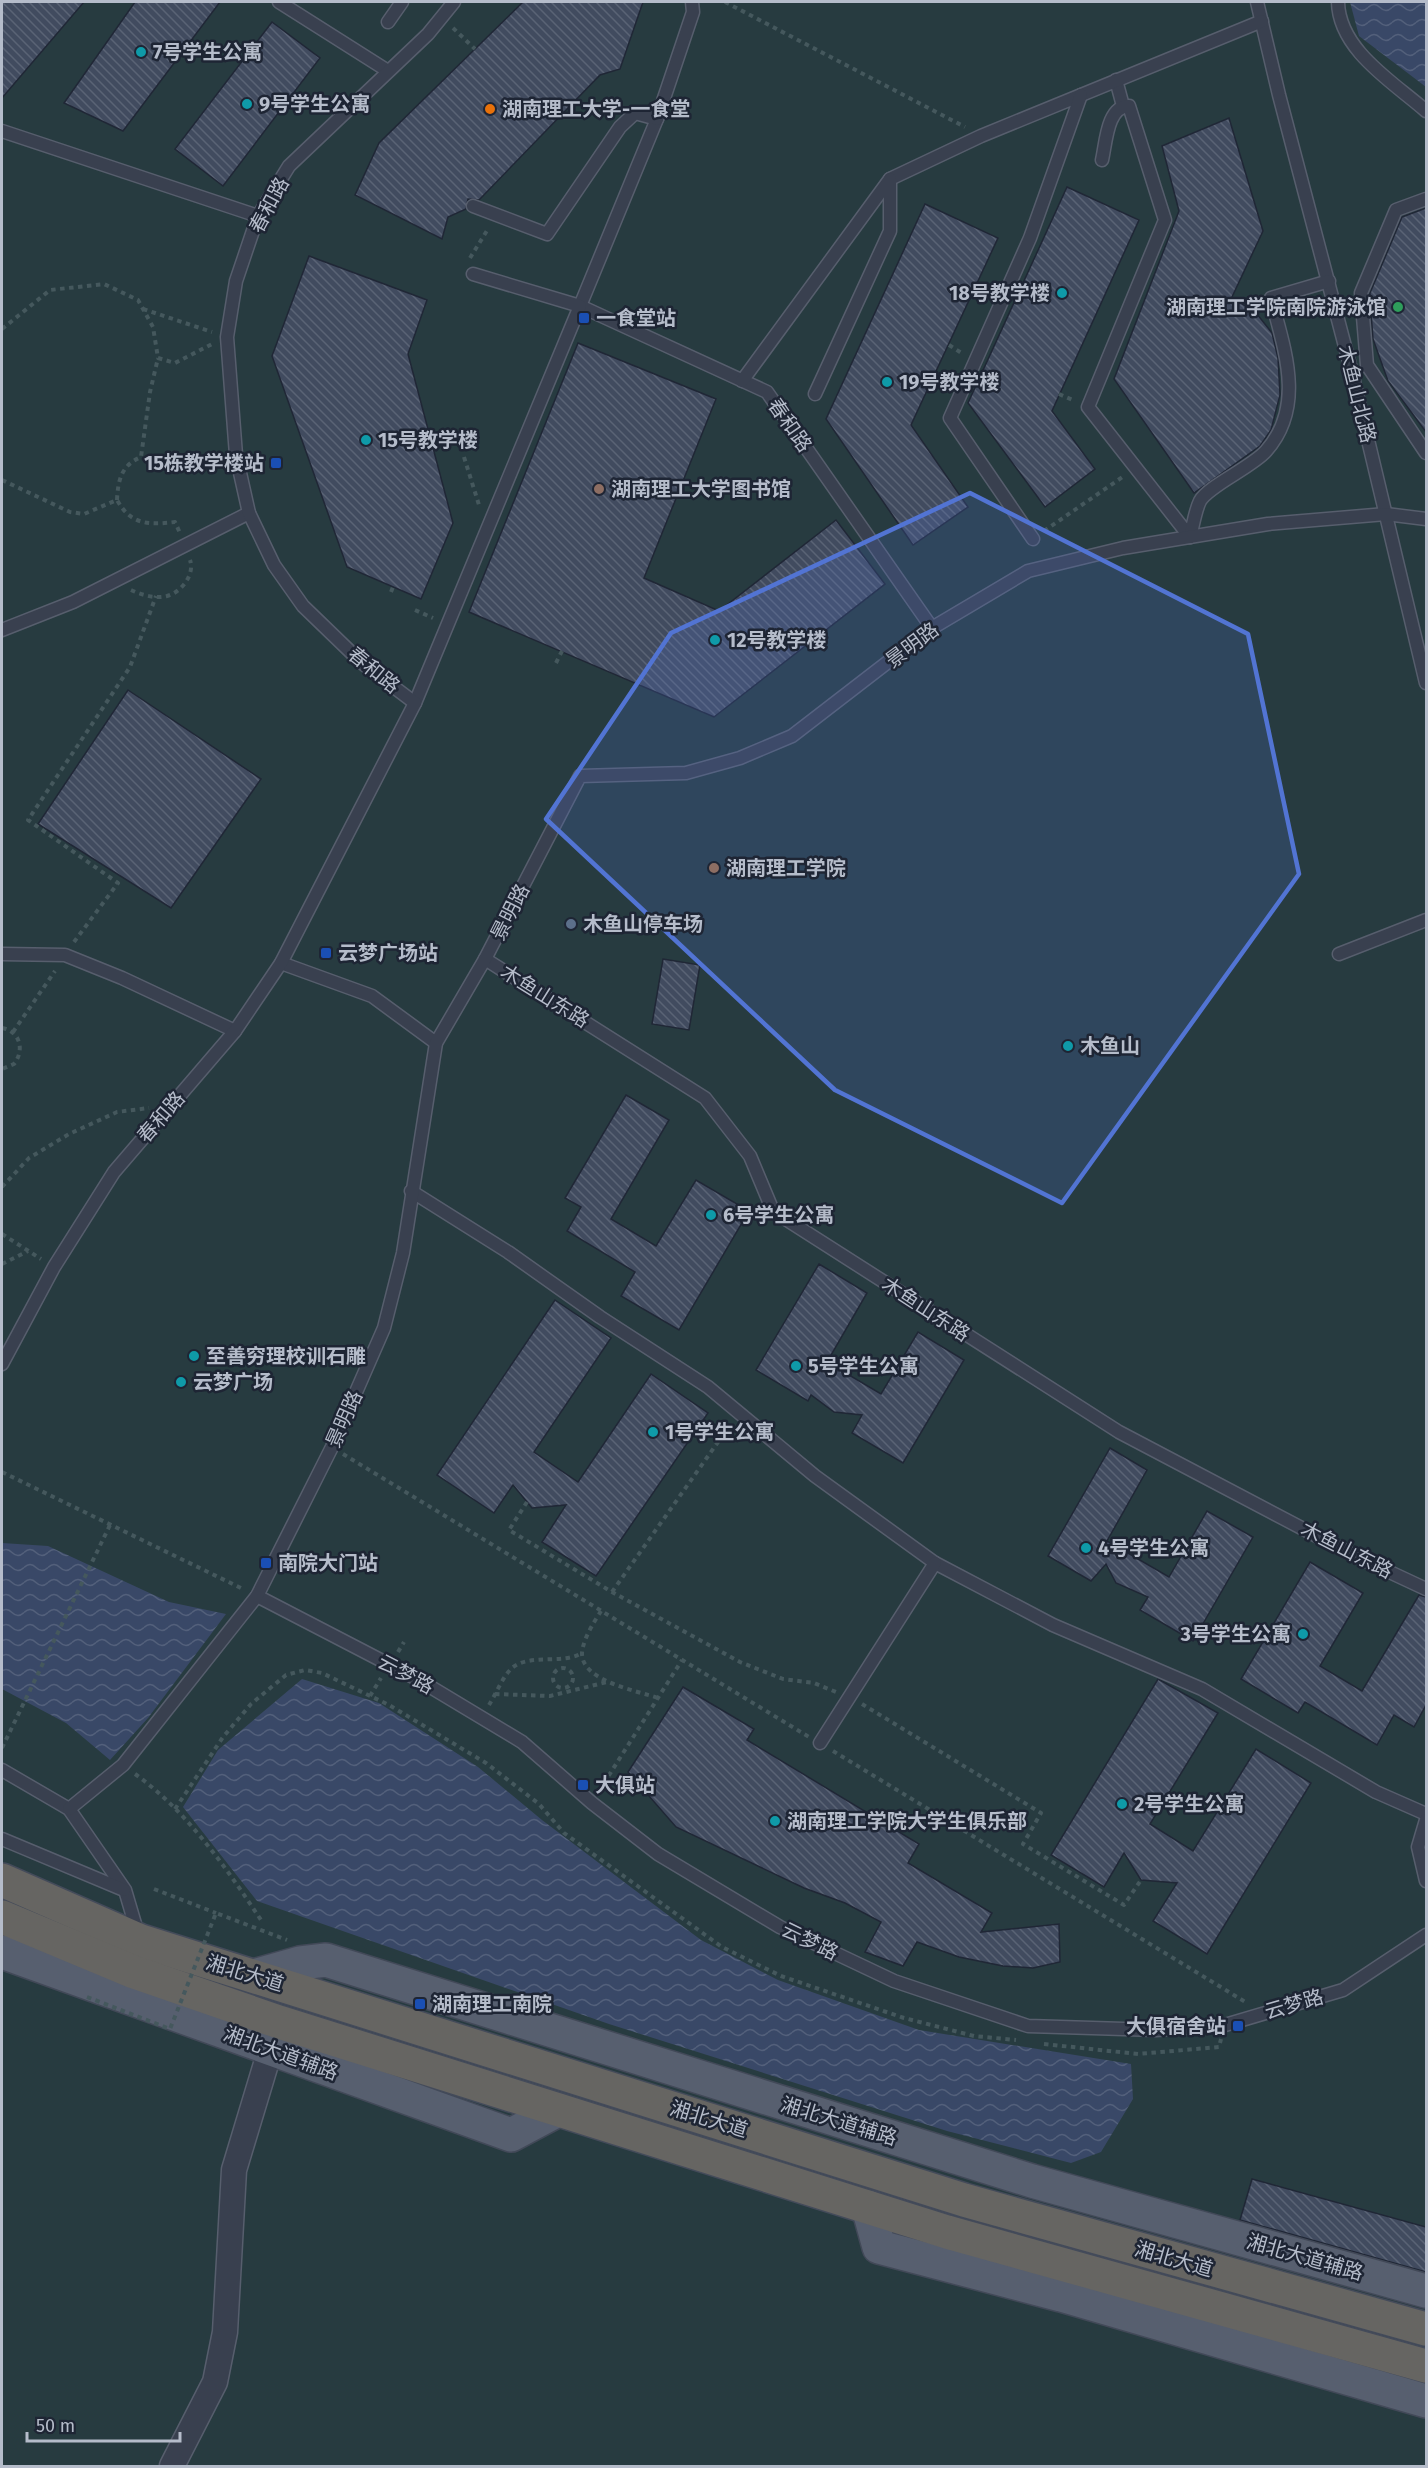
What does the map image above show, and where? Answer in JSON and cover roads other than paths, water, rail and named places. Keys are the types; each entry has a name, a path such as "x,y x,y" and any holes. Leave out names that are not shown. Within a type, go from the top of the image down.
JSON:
{"highway":[{"name":"湘北大道","path":"2,1880 141,1941 964,2200 1426,2329"},
{"name":"湘北大道","path":"2,1917 134,1972 274,2036 558,2110 868,2207 1064,2281 1426,2366"}],"main road":[{"name":"湘北大道辅路","path":"2,1952 274,2036"},
{"name":"湘北大道辅路","path":"254,1976 300,1963 326,1960 1032,2181 1426,2291"},
{"path":"1064,2281 1426,2401"}],"street":[{"path":"172,2466 215,2382 225,2331 234,2170 274,2036"}],"lane":[{"path":"279,2 388,71"},
{"path":"388,22 402,2"},
{"name":"春和路","path":"2,1364 54,1267 114,1172 235,1031 281,963 415,703 362,663 303,606 274,565 249,513 236,455 227,337 236,281 258,216 289,166 428,34 454,2"},
{"path":"415,703 488,532 657,119 693,12 692,2"},
{"name":"木鱼山北路","path":"1257,2 1329,281 1426,683"},
{"path":"1338,2 1338,17 1356,50 1426,111"},
{"path":"742,381 890,179 981,136 1262,21"},
{"path":"1116,80 1123,106"},
{"path":"1033,539 950,418 1030,238 1081,95"},
{"path":"1102,160 1115,112 1123,106 1130,106 1165,220 1088,407 1190,537"},
{"path":"473,206 547,234 620,127 635,113 657,119"},
{"path":"2,131 258,216"},
{"path":"815,394 890,231 890,179"},
{"path":"1426,199 1396,210 1361,293 1367,365 1426,453"},
{"name":"春和路","path":"473,274 580,306 767,392 932,628"},
{"path":"1190,537 1200,500 1266,452 1283,421 1290,390 1288,359 1271,298 1329,281"},
{"path":"2,630 73,602 249,513"},
{"name":"景明路","path":"69,1809 123,1765 257,1596 332,1447 384,1328 403,1253 436,1043 485,959 580,776 687,772 740,758 792,736 932,628 1028,571 1123,548 1268,525 1386,514 1426,519"},
{"path":"1339,954 1426,920"},
{"path":"2,954 65,955 122,978 235,1031"},
{"name":"木鱼山东路","path":"485,959 705,1098 750,1156 773,1211 1119,1432 1349,1553 1426,1589"},
{"path":"281,963 372,996 436,1043"},
{"path":"411,1191 508,1252 600,1317 708,1387 815,1476 935,1563 1053,1625 1202,1689 1376,1792 1426,1814"},
{"path":"820,1743 935,1563"},
{"name":"云梦路","path":"257,1596 390,1665 522,1742 592,1803 658,1854 760,1915 894,1981 1028,2026 1156,2030 1225,2025 1343,1990 1426,1935"},
{"path":"2,1770 69,1809 125,1890 141,1941"},
{"path":"1426,1820 1418,1847 1426,1881"},
{"path":"2,1839 125,1890"}],"water":[{"path":"1350,2 1426,2 1426,87 1359,36"},
{"path":"2,1543 48,1546 169,1602 226,1614 148,1718 110,1760 66,1723 2,1689"},
{"path":"302,1679 379,1703 478,1767 542,1820 701,1940 778,1980 919,2030 1131,2064 1133,2099 1101,2152 1071,2163 947,2131 609,2024 257,1901 183,1807 218,1750"}],"place":[{"name":"7号学生公寓","path":"141,52"},
{"name":"9号学生公寓","path":"247,104"},
{"name":"湖南理工大学-一食堂","path":"490,109"},
{"name":"18号教学楼","path":"1062,293"},
{"name":"湖南理工学院南院游泳馆","path":"1398,307"},
{"name":"一食堂站","path":"584,318"},
{"name":"19号教学楼","path":"887,382"},
{"name":"15号教学楼","path":"366,440"},
{"name":"15栋教学楼站","path":"276,463"},
{"name":"湖南理工大学图书馆","path":"599,489"},
{"name":"12号教学楼","path":"715,640"},
{"name":"湖南理工学院","path":"714,868"},
{"name":"木鱼山停车场","path":"571,924"},
{"name":"云梦广场站","path":"326,953"},
{"name":"木鱼山","path":"1068,1046"},
{"name":"6号学生公寓","path":"711,1215"},
{"name":"至善穷理校训石雕","path":"194,1356"},
{"name":"5号学生公寓","path":"796,1366"},
{"name":"云梦广场","path":"181,1382"},
{"name":"1号学生公寓","path":"653,1432"},
{"name":"4号学生公寓","path":"1086,1548"},
{"name":"南院大门站","path":"266,1563"},
{"name":"3号学生公寓","path":"1303,1634"},
{"name":"大俱站","path":"583,1785"},
{"name":"2号学生公寓","path":"1122,1804"},
{"name":"湖南理工学院大学生俱乐部","path":"775,1821"},
{"name":"湖南理工南院","path":"420,2004"},
{"name":"大俱宿舍站","path":"1238,2026"}]}
